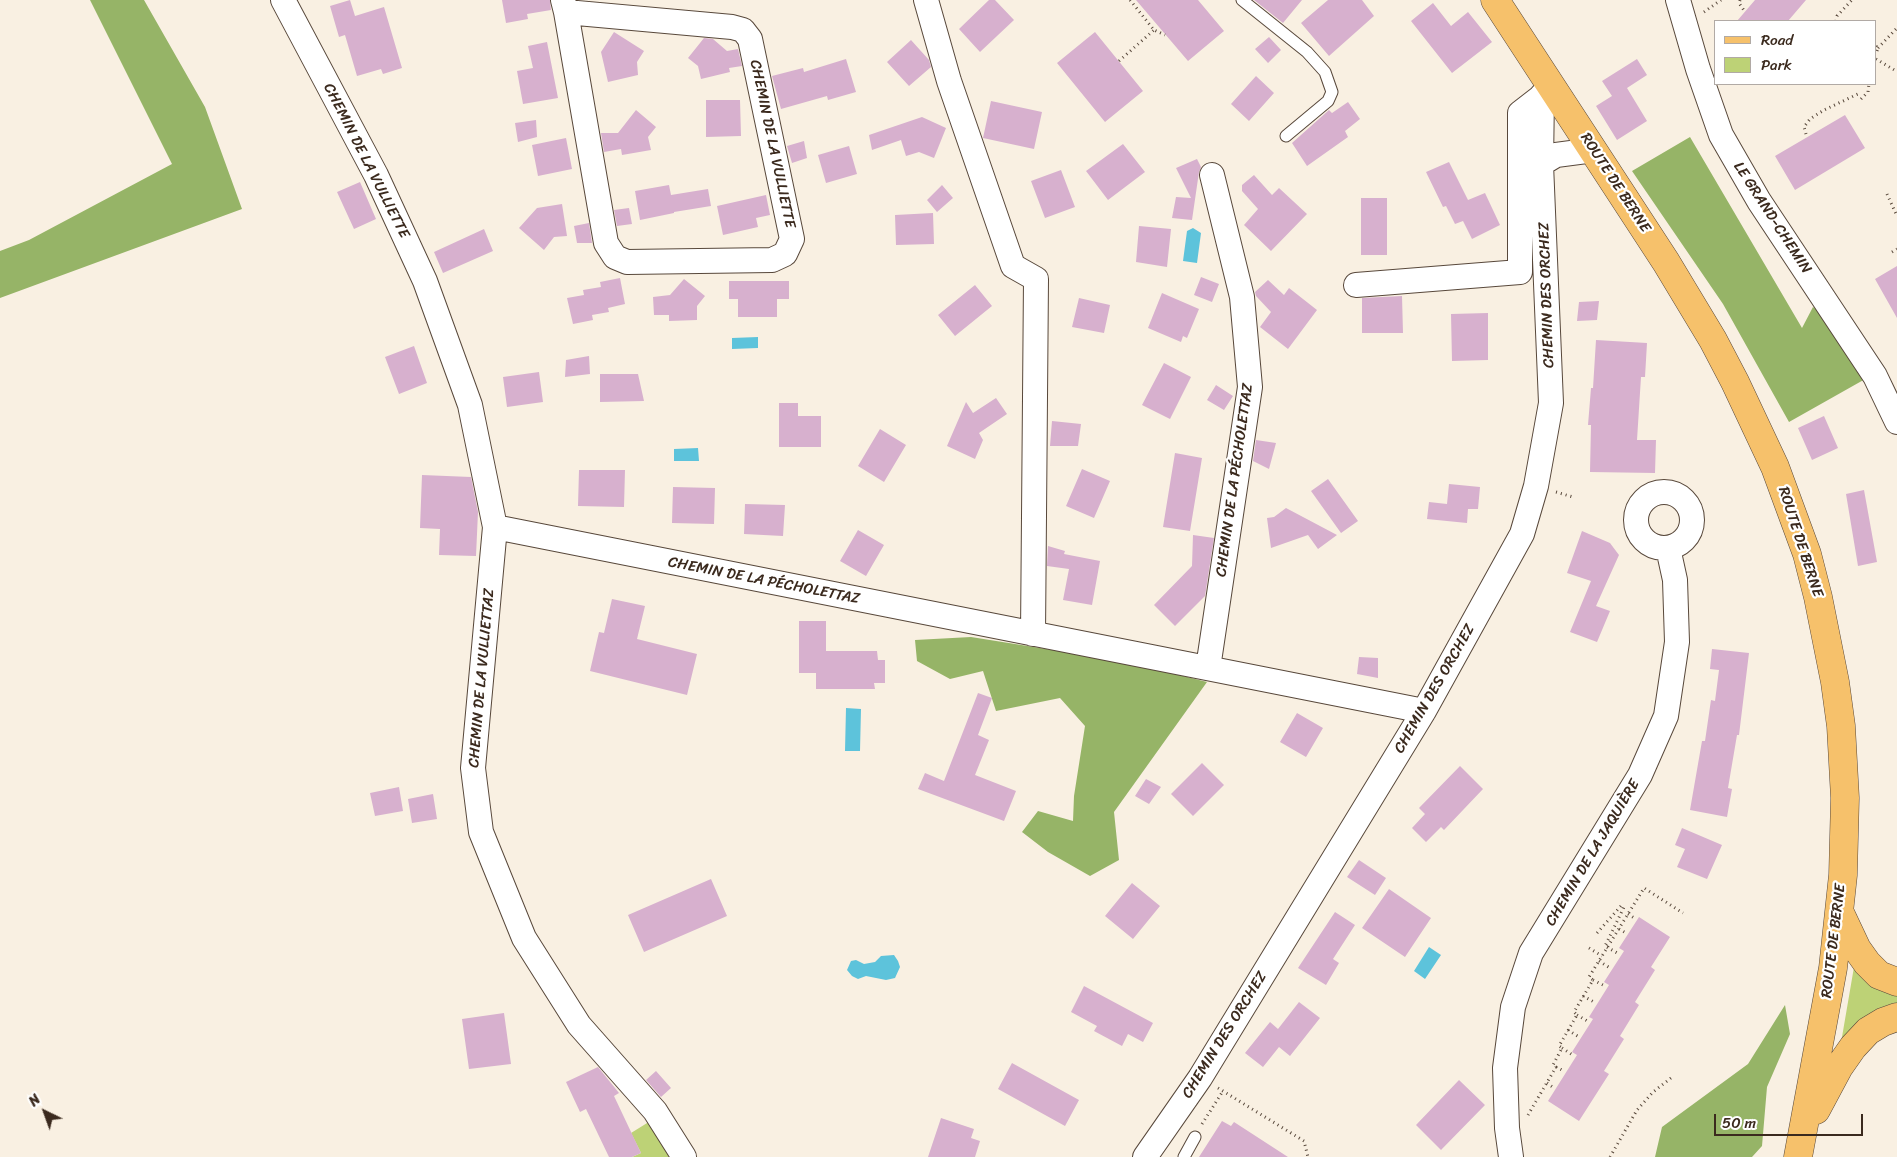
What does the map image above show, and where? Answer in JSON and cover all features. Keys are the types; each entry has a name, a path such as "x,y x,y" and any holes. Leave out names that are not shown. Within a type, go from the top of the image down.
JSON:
{"main road":[{"name":"ROUTE DE BERNE","path":"1495,0 1547,91 1594,150 1688,298 1735,382 1775,467 1807,554 1828,642 1840,726 1845,798 1840,913 1824,1016 1799,1149"},
{"path":"1840,913 1857,949 1870,967 1884,978 1897,982"},
{"path":"1799,1149 1832,1079 1853,1047 1877,1026 1897,1017"}],"street":[{"name":"CHEMIN DE LA VULLIETTE","path":"283,0 376,175 425,281 470,405 495,527"},
{"path":"926,0 949,80 1013,266 1036,279 1033,634"},
{"name":"LE GRAND-CHEMIN","path":"1678,0 1698,69 1721,135 1759,201 1876,376 1897,422"},
{"name":"CHEMIN DE LA VULLIETTE","path":"564,6 732,27 743,30 750,39 792,239 785,254 772,260 637,262 628,262 615,256 606,243 564,6"},
{"path":"1356,285 1520,272 1520,113 1547,91"},
{"name":"CHEMIN DES ORCHEZ","path":"1145,1157 1205,1069 1424,711 1522,534 1536,486 1551,403 1541,164 1547,91"},
{"path":"1541,164 1556,154 1594,150"},
{"name":"CHEMIN DE LA PÉCHOLETTAZ","path":"1208,668 1250,387 1242,297 1212,175"},
{"name":"CHEMIN DE LA PÉCHOLETTAZ","path":"495,527 1424,711"},
{"name":"CHEMIN DE LA VULLIETTAZ","path":"495,527 473,768 481,832 524,938 579,1025 655,1111 684,1157"},
{"name":"CHEMIN DE LA JAQUIÈRE","path":"1511,1157 1507,1128 1504,1068 1513,1007 1531,953 1640,775 1666,716 1677,642 1676,580 1668,548"}],"lane":[{"path":"1242,0 1307,52 1325,72 1332,92 1328,101 1286,136"},
{"path":"1184,1157 1195,1137"}],"path":[{"path":"1130,0 1154,30 1166,35"},
{"path":"1704,12 1721,0"},
{"path":"1740,0 1738,3 1745,12"},
{"path":"1836,20 1837,16 1852,0"},
{"path":"1877,47 1897,28"},
{"path":"1119,61 1154,30"},
{"path":"1877,60 1896,71"},
{"path":"1861,99 1868,92 1869,85"},
{"path":"1806,134 1804,126 1810,119 1824,110 1858,94"},
{"path":"1887,194 1897,216"},
{"path":"1892,252 1897,249"},
{"path":"1604,986 1589,978 1644,888 1683,913"},
{"path":"1597,933 1622,906 1624,908 1605,946 1619,954"},
{"path":"1628,914 1636,919"},
{"path":"1619,930 1626,933"},
{"path":"1589,948 1602,956"},
{"path":"1599,961 1610,968"},
{"path":"1589,1022 1574,1012 1593,980"},
{"path":"1583,996 1594,1002"},
{"path":"1574,1056 1559,1046 1577,1014"},
{"path":"1568,1030 1579,1037"},
{"path":"1562,1048 1553,1065 1564,1071"},
{"path":"1526,1118 1556,1067"},
{"path":"1610,1157 1637,1110 1653,1092 1671,1078"},
{"path":"1547,1083 1554,1088"},
{"path":"1215,1086 1304,1141 1308,1157"},
{"path":"1195,1137 1223,1091"}],"green space":[{"path":"90,0 144,0 205,107 242,209 0,298 0,251 29,240 172,164"},
{"path":"1690,137 1802,328 1813,307 1830,320 1867,378 1789,422 1723,304 1632,171"},
{"path":"971,637 1128,662 1207,682 1114,812 1119,860 1090,876 1048,852 1022,832 1038,811 1073,821 1074,796 1085,726 1060,698 996,711 983,671 950,679 917,661 915,640"},
{"path":"1854,967 1897,992 1897,1006 1844,1039 1842,1037"},
{"path":"1785,1005 1790,1034 1767,1087 1762,1146 1752,1157 1655,1157 1662,1127 1748,1064"},
{"path":"652,1120 679,1157 632,1157 641,1153 631,1133"}],"water":[{"path":"1193,228 1201,233 1197,263 1183,261 1187,231"},
{"path":"758,337 758,348 732,349 732,338"},
{"path":"698,448 699,461 674,461 674,449"},
{"path":"846,708 861,709 860,751 845,751"},
{"path":"1429,947 1441,955 1425,979 1414,971"},
{"path":"894,955 900,967 895,978 886,980 866,976 858,979 847,970 851,961 856,960 864,964 875,962 881,956"}],"building":[{"path":"350,0 355,16 384,7 402,68 383,74 381,69 357,76 345,35 339,37 330,6"},
{"path":"502,0 550,0 551,10 527,14 528,19 506,23"},
{"path":"989,0 995,0 1014,20 980,52 959,29"},
{"path":"1136,0 1198,0 1224,31 1188,61"},
{"path":"1254,0 1302,0 1283,23"},
{"path":"1328,0 1362,0 1374,16 1329,56 1301,23"},
{"path":"1755,0 1806,0 1789,20 1738,20"},
{"path":"1433,3 1451,26 1468,12 1492,42 1452,73 1411,21"},
{"path":"614,32 644,51 637,62 638,75 608,82 601,52"},
{"path":"1095,32 1143,91 1105,122 1057,63"},
{"path":"1269,37 1281,50 1268,63 1255,49"},
{"path":"704,38 713,39 727,51 738,49 742,66 729,68 730,72 701,79 698,66 688,58"},
{"path":"911,40 929,60 931,67 909,86 887,62"},
{"path":"547,42 558,98 523,104 517,71 533,68 528,46"},
{"path":"846,59 856,92 828,100 827,96 781,109 772,76 803,68 804,72"},
{"path":"1637,59 1647,75 1627,88 1647,121 1617,140 1596,106 1612,96 1602,81"},
{"path":"1256,76 1274,93 1249,121 1231,104"},
{"path":"706,100 740,100 741,136 706,137"},
{"path":"991,101 1042,112 1034,149 983,138"},
{"path":"1348,102 1360,119 1345,131 1348,137 1307,166 1292,143 1329,110 1332,113"},
{"path":"636,110 656,127 648,137 651,150 622,155 621,149 604,152 601,133 618,133"},
{"path":"1845,115 1865,148 1795,190 1775,156"},
{"path":"922,117 946,128 934,158 919,152 906,156 901,140 872,150 869,135"},
{"path":"536,120 537,137 518,142 515,123"},
{"path":"566,138 572,169 538,176 532,145"},
{"path":"804,141 807,158 792,163 787,146"},
{"path":"1123,144 1145,172 1108,200 1086,171"},
{"path":"849,146 857,174 826,183 818,155"},
{"path":"1197,159 1201,167 1192,220 1172,218 1176,197 1191,198 1176,168"},
{"path":"1449,162 1468,200 1485,193 1500,225 1472,239 1463,221 1455,224 1446,206 1443,207 1426,172"},
{"path":"1061,170 1075,207 1045,218 1031,181"},
{"path":"1254,175 1272,195 1279,188 1307,214 1271,251 1244,225 1258,209 1242,191 1242,185"},
{"path":"360,182 376,219 354,229 337,192"},
{"path":"669,185 671,195 708,189 711,206 640,220 635,191"},
{"path":"942,185 953,198 937,212 927,200"},
{"path":"766,195 770,215 756,218 758,227 723,235 717,206"},
{"path":"1361,198 1387,198 1387,255 1361,255"},
{"path":"562,204 567,236 554,237 544,250 519,228 537,208"},
{"path":"629,208 632,224 617,226 614,210"},
{"path":"933,213 934,244 896,245 895,215"},
{"path":"589,223 592,243 577,243 574,226"},
{"path":"1139,226 1171,229 1167,267 1136,262"},
{"path":"484,229 493,251 443,273 434,252"},
{"path":"1897,266 1897,318 1875,279"},
{"path":"1201,277 1219,284 1212,302 1194,295"},
{"path":"620,278 625,304 608,308 609,312 592,315 593,320 573,324 567,298 584,295 583,290 601,287 600,282"},
{"path":"684,279 705,296 697,306 697,320 669,321 669,315 654,315 653,297 670,295"},
{"path":"1268,280 1284,295 1289,288 1317,310 1288,349 1260,327 1271,312 1256,296 1255,292"},
{"path":"729,281 789,281 789,299 777,299 777,317 738,317 738,299 729,299"},
{"path":"975,285 992,306 955,336 938,315"},
{"path":"1162,293 1199,309 1187,338 1183,336 1181,342 1148,328"},
{"path":"1402,296 1403,333 1362,333 1362,298"},
{"path":"1079,298 1110,305 1104,333 1072,327"},
{"path":"1599,301 1597,320 1577,321 1579,302"},
{"path":"1488,313 1488,360 1452,361 1451,314"},
{"path":"1596,340 1647,343 1645,377 1641,377 1637,440 1656,440 1655,473 1590,472 1591,425 1588,425 1591,388 1593,388"},
{"path":"414,346 427,383 399,394 385,357"},
{"path":"589,356 590,374 565,377 566,360"},
{"path":"1164,363 1191,377 1170,419 1142,405"},
{"path":"539,372 543,402 507,407 503,377"},
{"path":"600,374 638,374 644,401 600,402"},
{"path":"1216,385 1233,396 1224,410 1207,400"},
{"path":"996,398 1007,414 979,433 983,440 975,459 947,446 966,402 973,413"},
{"path":"779,403 798,403 798,416 821,416 821,447 779,447"},
{"path":"1824,416 1838,448 1812,460 1798,428"},
{"path":"1052,421 1081,424 1078,446 1050,446"},
{"path":"880,429 906,445 884,482 858,466"},
{"path":"1256,440 1276,443 1269,469 1253,461"},
{"path":"1175,453 1202,458 1190,531 1163,527"},
{"path":"1082,469 1110,481 1094,518 1066,506"},
{"path":"579,470 625,470 624,507 578,506"},
{"path":"422,475 471,477 478,512 476,556 439,555 440,529 420,528"},
{"path":"1328,479 1358,521 1341,533 1311,491"},
{"path":"1449,484 1480,487 1478,509 1468,509 1467,523 1427,519 1429,502 1447,504"},
{"path":"673,487 715,488 714,524 672,523"},
{"path":"1864,490 1877,562 1858,566 1846,494"},
{"path":"745,504 785,505 783,536 744,534"},
{"path":"1286,508 1337,535 1318,549 1308,535 1271,548 1267,518 1274,517"},
{"path":"858,530 884,545 866,576 840,561"},
{"path":"1582,531 1610,543 1619,555 1596,606 1610,611 1597,642 1570,632 1591,581 1567,573"},
{"path":"1193,535 1214,538 1205,596 1175,626 1154,605 1192,566"},
{"path":"1048,546 1065,551 1064,554 1100,561 1092,605 1063,600 1069,569 1047,566"},
{"path":"612,599 645,606 637,639 697,654 687,695 590,671 599,632 604,633"},
{"path":"799,621 826,621 826,651 877,651 878,660 885,660 885,683 874,683 875,689 816,689 816,673 799,673"},
{"path":"1712,649 1749,653 1739,735 1737,735 1728,788 1732,789 1727,817 1690,810 1702,741 1705,741 1711,700 1715,701 1719,670 1710,669"},
{"path":"1359,657 1378,658 1378,678 1357,674"},
{"path":"978,693 992,698 978,735 989,740 975,775 1016,791 1004,821 918,789 925,773 944,781"},
{"path":"1297,713 1323,728 1306,757 1280,742"},
{"path":"1202,763 1224,785 1193,816 1171,794"},
{"path":"1460,766 1483,789 1444,830 1441,827 1426,842 1412,828 1425,814 1419,808"},
{"path":"1146,779 1161,787 1149,804 1135,796"},
{"path":"399,787 403,811 375,816 370,793"},
{"path":"433,794 437,819 412,823 408,799"},
{"path":"1682,828 1722,845 1707,879 1677,867 1685,849 1675,845"},
{"path":"1359,860 1386,878 1375,895 1347,877"},
{"path":"711,879 727,916 644,952 628,915"},
{"path":"1132,883 1160,906 1133,939 1105,916"},
{"path":"1389,889 1431,918 1405,957 1362,928"},
{"path":"1335,912 1355,925 1333,959 1339,963 1326,985 1298,968"},
{"path":"1639,917 1670,937 1651,967 1655,970 1635,1002 1639,1005 1620,1036 1624,1039 1604,1071 1609,1074 1579,1121 1548,1101 1577,1055 1572,1052 1593,1019 1589,1017 1609,985 1604,982 1624,951 1619,948"},
{"path":"1084,986 1153,1023 1143,1042 1128,1034 1122,1046 1094,1031 1097,1026 1071,1012"},
{"path":"1299,1002 1320,1018 1290,1056 1279,1047 1263,1067 1245,1053 1270,1022 1278,1029"},
{"path":"504,1013 511,1064 469,1069 462,1019"},
{"path":"1012,1063 1079,1100 1065,1126 998,1089"},
{"path":"598,1067 619,1093 614,1096 641,1153 632,1157 609,1157 586,1109 580,1112 566,1082"},
{"path":"656,1071 671,1088 661,1097 646,1080"},
{"path":"1459,1080 1485,1105 1441,1150 1416,1125"},
{"path":"941,1118 974,1129 971,1138 980,1141 975,1157 928,1157"},
{"path":"1222,1121 1231,1126 1234,1122 1288,1157 1199,1157"}]}
